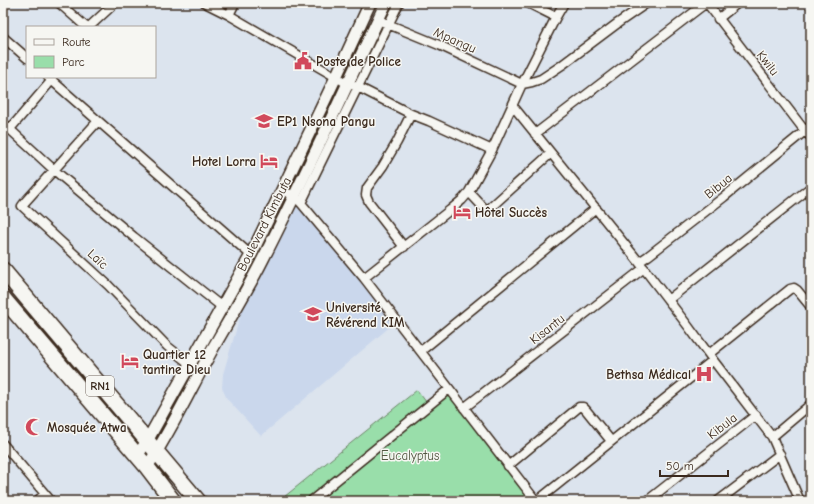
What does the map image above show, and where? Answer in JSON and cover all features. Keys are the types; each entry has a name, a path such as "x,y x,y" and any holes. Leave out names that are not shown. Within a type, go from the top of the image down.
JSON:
{"highway":[{"name":"RN1","path":"3,270 198,501"},
{"name":"RN1","path":"3,298 142,461 173,501"}],"street":[{"path":"60,3 87,26"},
{"path":"89,26 115,3"},
{"path":"205,3 229,15 346,82 411,114 492,150"},
{"path":"229,15 235,3"},
{"name":"Boulevard Kimbuta","path":"152,447 298,200 346,82 370,3"},
{"name":"Boulevard Kimbuta","path":"152,447 190,364 251,255 282,190 346,82 386,3"},
{"path":"346,82 388,24 399,3"},
{"path":"528,3 556,17"},
{"path":"364,278 450,210 462,200 468,192 492,150 522,84 564,3"},
{"path":"522,84 541,79 647,3"},
{"path":"535,134 706,3"},
{"name":"Kwilu","path":"706,3 808,129 811,138"},
{"path":"718,19 738,3"},
{"name":"Mpangu","path":"378,20 522,84"},
{"path":"3,37 26,57"},
{"path":"10,129 50,79 251,255"},
{"path":"513,106 642,265 772,437 800,501"},
{"path":"404,247 369,202 366,195 367,188 398,142 411,114"},
{"name":"Laïc","path":"98,120 22,206 108,285 167,346 190,364"},
{"path":"3,122 54,170 134,237 222,307"},
{"name":"Bibua","path":"642,265 648,256 808,129"},
{"path":"468,192 484,208 490,208 550,153"},
{"path":"282,190 298,200 364,278 536,501 611,441 790,289 794,288 797,290 811,307"},
{"path":"668,300 809,191"},
{"path":"420,351 596,208"},
{"name":"Kisantu","path":"464,408 642,265"},
{"path":"311,501 449,389"},
{"path":"772,437 811,404"},
{"path":"508,466 579,407 583,407 586,410 611,441"},
{"name":"Kibula","path":"647,501 756,415"},
{"path":"3,444 51,501"},
{"path":"142,461 152,447"},
{"path":"718,501 780,454"},
{"path":"37,501 45,494"}],"shaded area":[{"name":"Université Révérend KIM","path":"297,203 361,276 392,325 261,436 227,399 222,388 223,374 245,300"}],"green space":[{"name":"Eucalyptus","path":"451,384 541,501 279,501 417,390 427,403"}],"place":[{"name":"Poste de Police","path":"303,61"},
{"name":"EP1 Nsona Pangu","path":"264,121"},
{"name":"Hotel Lorra","path":"269,161"},
{"name":"Hôtel Succès","path":"462,212"},
{"name":"Université Révérend KIM","path":"313,314"},
{"name":"Quartier 12 tantine Dieu","path":"130,361"},
{"name":"Bethsa Médical","path":"704,374"},
{"name":"Mosquée Atwa","path":"34,427"}]}
